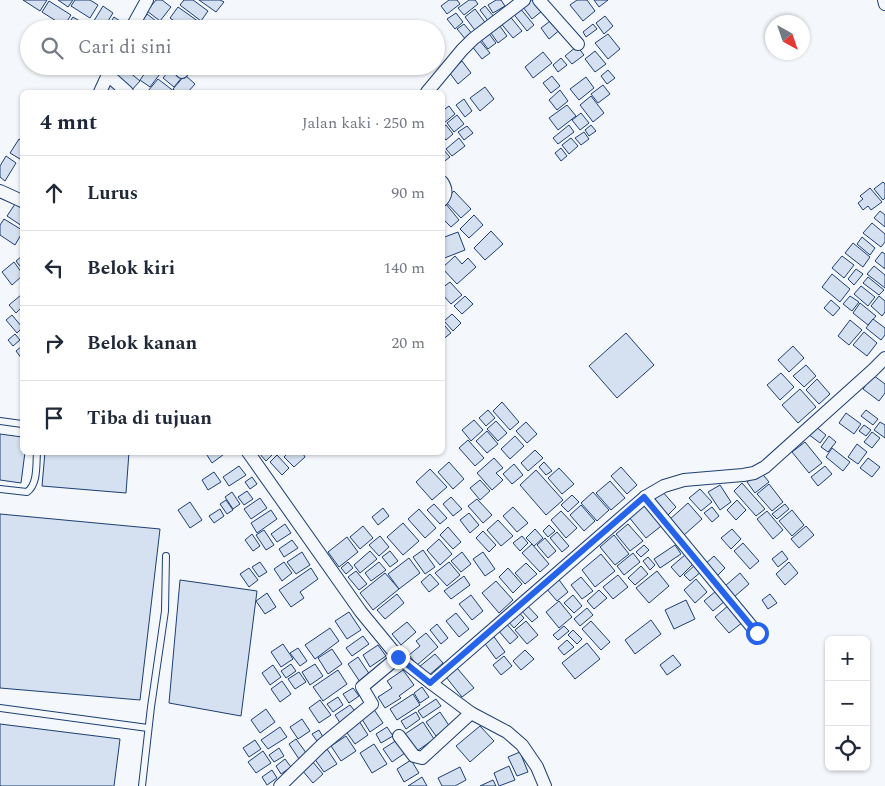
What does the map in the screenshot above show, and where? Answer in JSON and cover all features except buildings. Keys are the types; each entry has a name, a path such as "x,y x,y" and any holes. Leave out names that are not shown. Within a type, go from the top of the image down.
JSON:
{"street":[{"path":"136,20 146,0"},
{"path":"445,70 473,38 524,0"},
{"path":"539,0 578,44"},
{"path":"884,0 885,4"},
{"path":"101,90 108,75"},
{"path":"113,75 125,90"},
{"path":"429,90 441,75"},
{"path":"0,191 20,200"},
{"path":"430,683 644,497 664,486 684,480 743,475 754,473 765,467 885,358"},
{"path":"250,455 360,612 398,657 471,713 506,732 522,745 537,766 545,786"},
{"path":"644,497 757,633"},
{"path":"280,786 322,745 372,704 362,687 398,657"},
{"path":"399,736 414,756 422,758 471,713"}],"lane":[{"path":"0,421 20,424"},
{"path":"0,489 27,492 31,489 34,483 37,455"},
{"path":"142,786 148,728 165,611 166,556"},
{"path":"0,708 148,728"}],"route":[{"path":"398,657 430,683 644,497 757,633"}]}
